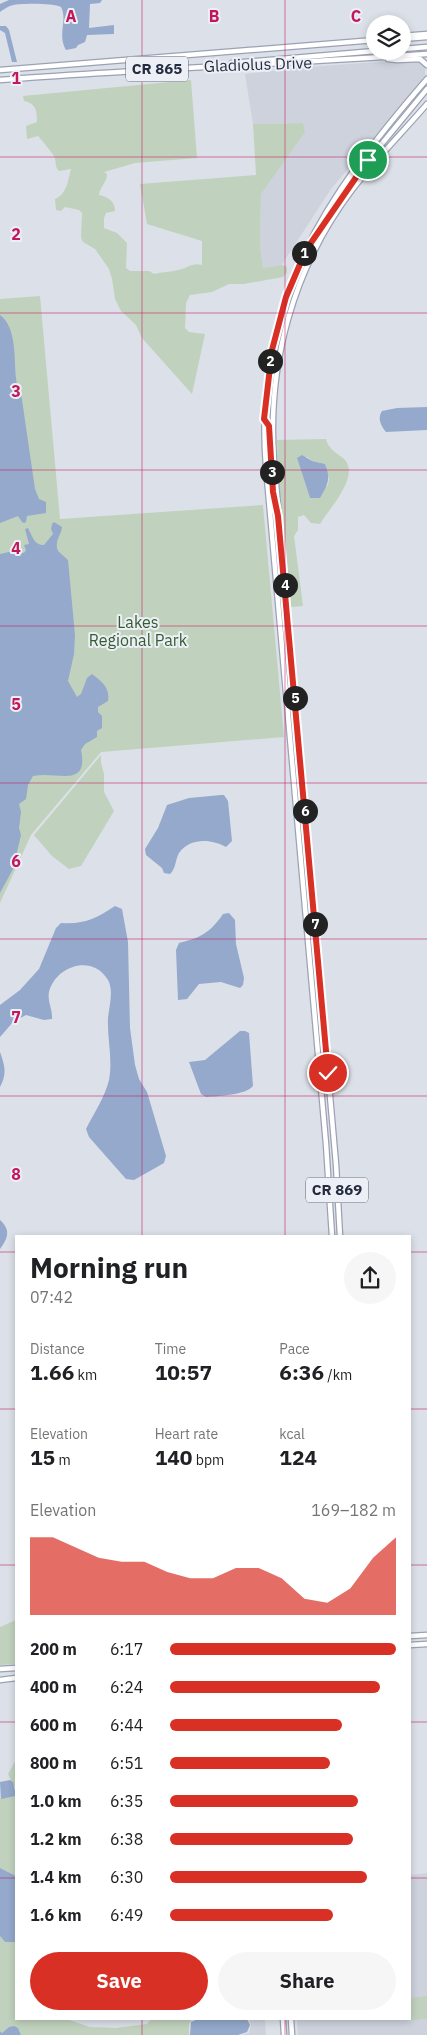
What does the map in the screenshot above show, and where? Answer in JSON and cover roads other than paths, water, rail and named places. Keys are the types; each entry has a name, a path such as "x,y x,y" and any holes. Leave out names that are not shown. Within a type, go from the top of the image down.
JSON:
{"main road":[{"path":"411,36 427,35"},
{"name":"Gladiolus Drive","path":"0,70 366,41"},
{"path":"411,48 424,47"},
{"path":"216,66 244,61 366,52"},
{"name":"Gladiolus Drive","path":"411,55 427,54"},
{"path":"314,62 321,55"},
{"name":"Gladiolus Drive","path":"0,80 134,70 366,58"},
{"path":"411,59 420,59 427,65"},
{"name":"CR 869","path":"332,1235 326,1144 266,460 264,419 268,370 278,323 286,297 306,250 346,180 427,79"},
{"path":"306,250 368,160 427,89"},
{"name":"CR 869","path":"340,1235 336,1164 278,516 273,448 274,392 281,344 294,297 315,249 344,202 369,169 427,104"},
{"path":"264,419 269,426 273,492 278,516"},
{"path":"411,1636 427,1635"},
{"path":"411,1645 427,1644"},
{"path":"0,1669 15,1668"},
{"path":"0,1680 15,1678"},
{"path":"282,2020 284,2035"},
{"path":"291,2020 292,2035"}],"water":[{"path":"9,0 102,0 100,3 90,4 89,28 114,25 114,34 87,35 85,42 76,48 66,50 62,38 63,12 61,7 44,4 20,4 10,6 0,12 0,4"},
{"path":"0,26 6,26 9,30 17,62 12,62 5,33 0,30"},
{"path":"0,315 5,320 12,335 16,380 21,393 35,489 39,499 46,502 46,513 27,516 24,523 18,516 0,523"},
{"path":"427,407 427,430 386,432 380,422 382,411 397,408"},
{"path":"302,455 312,461 325,464 328,481 320,498 310,498 297,458"},
{"path":"54,522 62,527 57,547 58,551 68,560 75,635 74,654 68,681 77,697 81,694 87,678 92,674 106,688 108,701 98,707 98,712 102,716 102,728 97,731 97,737 85,744 81,750 82,762 80,770 76,774 69,776 33,776 28,785 26,799 19,804 21,812 19,828 21,835 13,869 0,893 0,554 18,550 24,553 26,550 24,545 29,544 25,529 28,528 36,542 44,545 53,534 51,529"},
{"path":"224,795 228,801 232,841 226,847 208,841 189,844 179,853 170,874 164,873 162,868 146,855 145,849 158,828 167,805 189,798"},
{"path":"115,906 122,909 128,942 130,1028 135,1065 139,1079 147,1092 166,1156 164,1163 134,1180 126,1179 89,1137 86,1129 105,1093 110,1072 108,1018 111,989 108,980 101,972 85,965 67,969 59,975 49,992 52,1019 44,1020 26,1015 13,1022 0,1037 0,1005 20,990 39,969 56,928 61,923 76,923 90,920"},
{"path":"229,913 235,920 236,944 244,978 243,985 240,988 221,982 199,984 187,999 178,1000 176,950 179,943 204,934 214,926 223,914"},
{"path":"240,1031 249,1033 253,1086 238,1093 206,1097 201,1094 189,1062 205,1060"},
{"path":"0,1052 4,1078 0,1087"},
{"path":"0,1220 6,1227 7,1234 0,1249"},
{"path":"10,1780 13,1782 15,1796 1,1799 0,1782"},
{"path":"0,1868 15,1876 15,1942 5,1942 0,1936"},
{"path":"196,2020 248,2020 250,2025 247,2032 238,2035 190,2035 191,2022"},
{"path":"14,2026 18,2028 21,2035 0,2035 0,2031 2,2033 9,2027"}],"park label":[{"name":"Lakes Regional Park","path":"138,631"}]}
